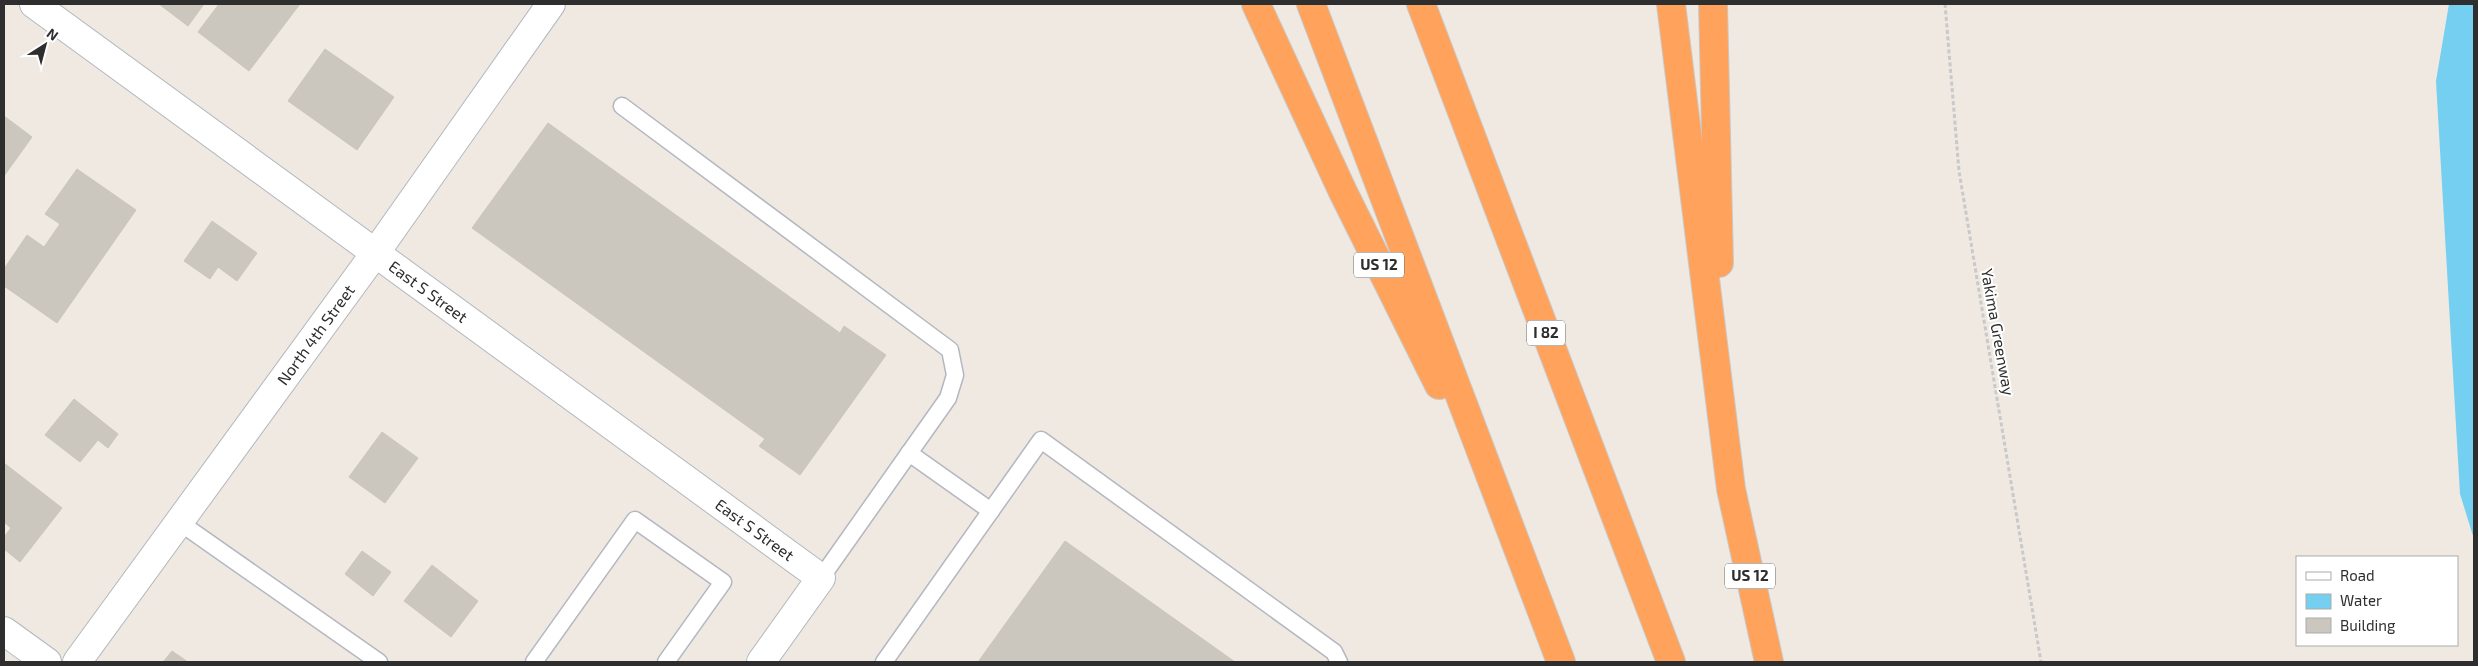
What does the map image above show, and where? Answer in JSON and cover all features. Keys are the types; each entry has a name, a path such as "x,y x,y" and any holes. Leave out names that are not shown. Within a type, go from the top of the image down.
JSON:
{"highway":[{"name":"US 12","path":"1256,4 1342,192 1508,523"},
{"path":"1311,4 1561,662"},
{"name":"I 82","path":"1421,4 1671,662"},
{"path":"1671,4 1731,489"},
{"name":"US 12","path":"1713,4 1720,305 1731,489 1769,662"}],"street":[{"name":"East S Street","path":"34,4 822,578"},
{"name":"North 4th Street","path":"76,662 376,252 552,4"},
{"path":"761,662 822,578"},
{"path":"4,631 47,662"}],"lane":[{"path":"622,106 950,350 955,375 948,398 822,578"},
{"path":"884,662 1041,440 1334,652 1339,662"},
{"path":"909,453 991,511"},
{"path":"534,662 635,520 723,582 666,662"},
{"path":"179,522 380,662"}],"path":[{"name":"Yakima Greenway","path":"1946,4 1958,171 2041,662"}],"water":[{"path":"2449,4 2474,4 2474,539 2460,494 2436,81"}],"building":[{"path":"159,4 204,4 188,26"},
{"path":"219,4 300,4 249,71 198,32"},
{"path":"325,49 394,97 357,150 288,101"},
{"path":"4,116 32,137 4,176"},
{"path":"548,123 840,333 844,326 886,355 800,475 759,446 765,439 472,228"},
{"path":"77,169 136,210 57,323 4,286 4,269 27,235 44,247 60,224 45,214"},
{"path":"212,221 257,253 237,281 218,267 210,279 184,261"},
{"path":"74,399 118,434 108,448 98,440 80,462 45,435"},
{"path":"382,432 418,458 385,503 349,477"},
{"path":"4,463 62,508 20,562 4,549 4,537 11,528 4,522"},
{"path":"1065,541 1235,662 978,662"},
{"path":"362,551 391,572 373,596 345,574"},
{"path":"432,565 478,601 451,637 404,601"},
{"path":"172,651 188,662 163,662"}]}
